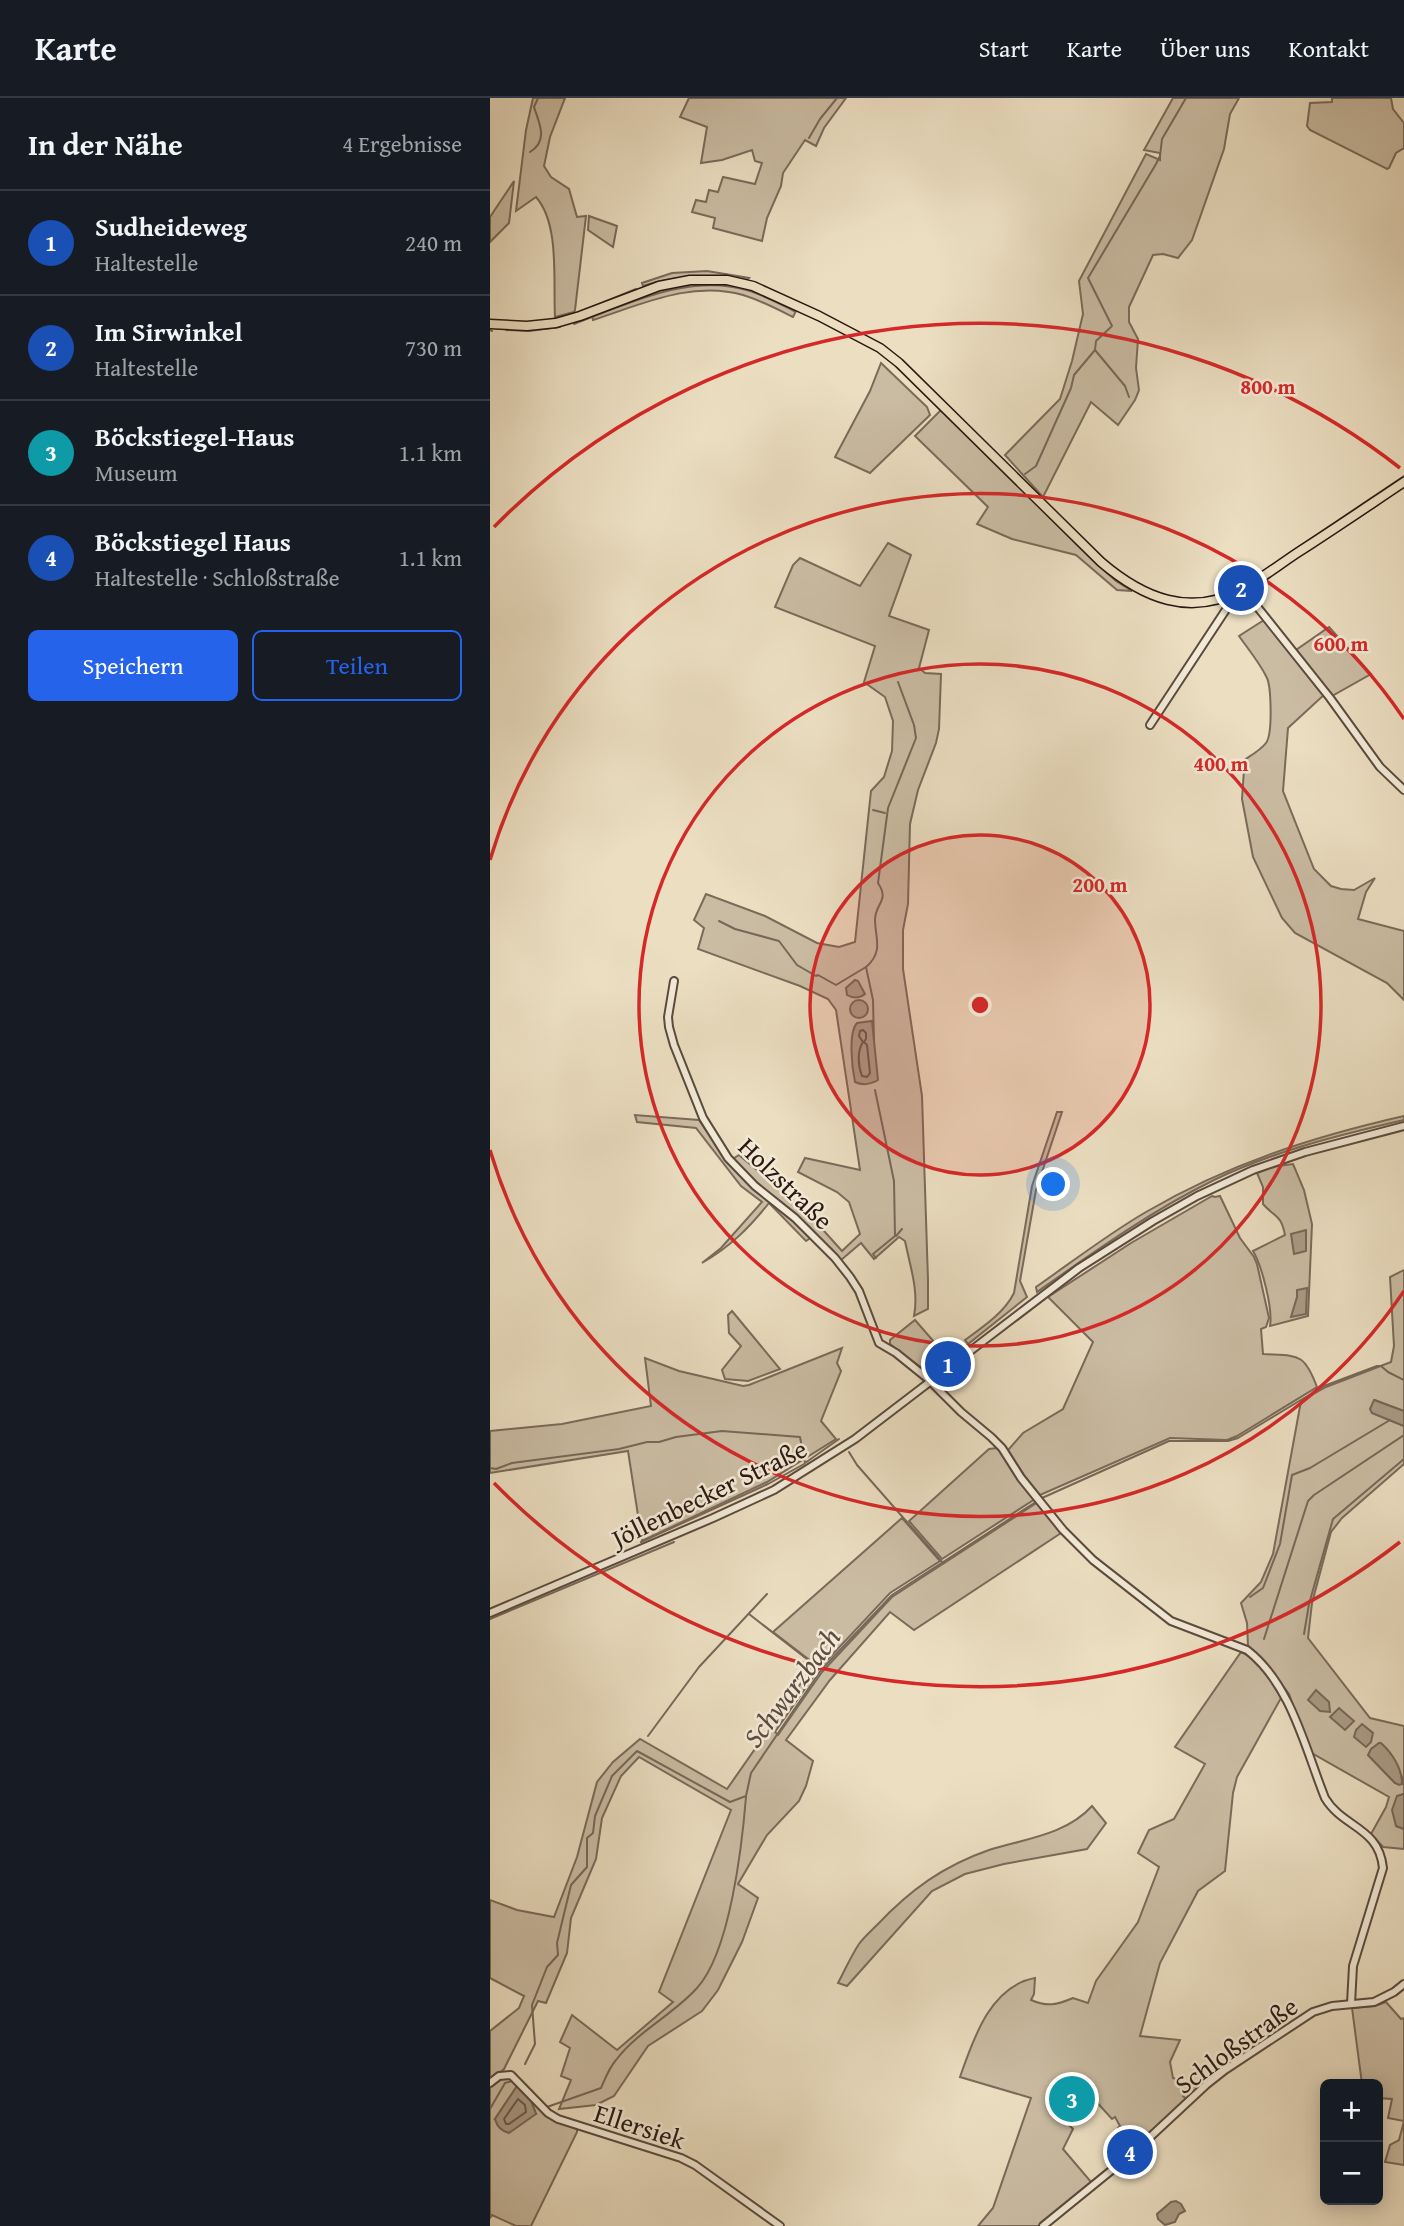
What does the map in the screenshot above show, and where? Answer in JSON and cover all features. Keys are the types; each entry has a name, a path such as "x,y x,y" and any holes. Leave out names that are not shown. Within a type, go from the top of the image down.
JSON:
{"main road":[{"path":"490,324 527,326 565,321 659,286 690,280 727,280 752,286 836,325 889,355 1101,562 1132,586 1160,598 1177,601 1202,601 1227,596 1243,589 1404,482"}],"street":[{"path":"1243,589 1323,689 1380,767 1404,790"},
{"path":"1150,725 1227,608 1227,596"},
{"name":"Holzstraße","path":"674,981 668,1017 672,1038 703,1118 728,1158 755,1186 795,1218 842,1268 859,1291 879,1343 896,1353 931,1382 1002,1448 1039,1501 1079,1548 1164,1617 1247,1650 1257,1658 1280,1687 1325,1798 1337,1813 1368,1834 1377,1844 1382,1860 1383,1868 1353,1966 1351,2004"},
{"name":"Jöllenbecker Straße","path":"490,1613 774,1490 855,1439 1079,1268 1177,1207 1270,1163 1344,1140 1404,1126"},
{"name":"Schloßstraße","path":"1043,2226 1134,2152 1225,2070 1313,2012 1332,2006 1374,2002 1404,1984"},
{"name":"Ellersiek","path":"490,2083 499,2076 511,2075 544,2109 558,2119 681,2158 695,2165 780,2226"}],"shaded area":[{"path":"533,98 565,98 550,137 544,166 551,177 569,189 577,217 586,216 575,310 555,317 554,254 544,208 536,197 516,211 526,130"},
{"path":"689,98 846,98 824,128 816,146 805,140 783,173 762,241 713,228 715,218 692,212 696,200 706,202 709,190 718,192 723,177 755,184 762,163 755,161 752,150 722,160 701,163 707,127 680,117"},
{"path":"1173,98 1239,98 1230,114 1224,149 1192,240 1178,258 1163,254 1153,255 1129,307 1129,322 1138,339 1136,368 1139,390 1135,400 1118,425 1091,402 1043,497 1005,455 1060,399 1083,314 1079,281 1146,154 1160,160 1160,153 1144,150"},
{"path":"1332,98 1391,98 1393,109 1404,123 1404,148 1396,153 1389,168 1310,130 1307,126 1310,103 1332,102"},
{"path":"514,181 509,223 490,242 490,217"},
{"path":"589,216 617,226 613,247 588,230"},
{"path":"707,271 749,278 695,276 643,286 642,283 672,273"},
{"path":"691,283 721,284 746,289 797,309 793,317 743,295 705,290 666,296 593,320 592,315 660,289"},
{"path":"881,363 927,407 930,415 870,473 835,457 870,391"},
{"path":"941,410 1092,559 1116,581 1132,591 1117,590 1076,555 1012,539 977,524 988,507 915,436"},
{"path":"888,543 911,555 889,616 929,630 919,668 925,673 941,674 939,729 918,790 910,824 908,904 903,930 903,969 922,1096 928,1280 928,1309 914,1316 915,1288 905,1241 899,1237 874,1259 861,1243 840,1261 815,1235 806,1241 769,1203 738,1236 702,1263 721,1248 762,1202 741,1186 696,1128 637,1122 635,1115 699,1120 728,1162 739,1155 807,1212 842,1251 860,1234 849,1202 837,1192 798,1172 805,1158 860,1170 836,1010 828,999 800,986 698,949 704,928 694,920 706,894 765,916 817,943 839,947 855,942 871,791 884,777 892,751 893,721 885,697 864,682 875,646 775,607 793,565 800,558 860,586"},
{"path":"1264,620 1325,694 1288,728 1283,791 1314,869 1331,886 1354,890 1375,878 1366,892 1358,919 1404,931 1404,1000 1387,983 1295,933 1282,918 1253,857 1242,799 1244,770 1240,763 1266,743 1270,730 1270,700 1267,678 1239,636"},
{"path":"1329,627 1371,674 1332,696 1296,650"},
{"path":"1057,1112 1062,1112 1036,1190 1020,1281 1027,1297 968,1344 965,1340 999,1313 1014,1293 1032,1186"},
{"path":"1404,1116 1404,1120 1283,1152 1214,1180 1145,1219 1037,1292 1036,1287 1118,1229 1208,1180 1304,1143"},
{"path":"1293,1164 1304,1190 1312,1224 1308,1316 1270,1326 1266,1288 1253,1251 1285,1235 1279,1220 1263,1204 1263,1187 1257,1173 1271,1167"},
{"path":"1212,1196 1220,1196 1240,1238 1257,1264 1269,1318 1266,1327 1261,1329 1263,1354 1298,1358 1308,1367 1317,1387 1227,1440 1170,1438 1040,1495 1008,1450 1023,1433 1063,1409 1093,1342 1048,1297 1131,1243"},
{"path":"1404,1270 1404,1411 1375,1400 1372,1413 1404,1426 1404,1464 1342,1518 1331,1532 1312,1603 1308,1638 1370,1718 1404,1726 1404,1794 1397,1796 1396,1826 1404,1829 1404,1849 1383,1847 1371,1834 1389,1797 1310,1752 1289,1694 1264,1661 1248,1646 1247,1623 1241,1603 1261,1582 1273,1554 1301,1401 1326,1387 1391,1362 1394,1346 1390,1277","holes":["1368,1755 1397,1766 1402,1784 1395,1783"]},
{"path":"732,1311 780,1369 748,1381 725,1379 722,1370 741,1346 729,1333 728,1315"},
{"path":"915,1320 949,1359 930,1371 923,1369 890,1344 890,1340"},
{"path":"842,1348 837,1363 841,1371 821,1421 836,1439 767,1482 642,1541 628,1451 490,1473 490,1431 562,1424 651,1406 645,1358 679,1371 743,1386"},
{"path":"997,1448 1035,1499 942,1559 909,1521 989,1449"},
{"path":"1038,1502 1061,1533 914,1630 890,1612 830,1680 786,1740 813,1761 799,1801 767,1835 738,1884 758,1898 742,1942 718,1990 702,2011 648,2046 614,2096 596,2105 559,2109 571,2080 561,2076 570,2048 560,2042 572,2015 617,2050 673,2002 659,1992 731,1810 639,1757 621,1776 602,1818 596,1859 571,1918 567,1953 546,2003 538,2001 504,2069 490,2081 490,2031 519,2008 524,1996 490,1978 490,1900 517,1910 554,1917 577,1857 597,1782 613,1762 640,1739 727,1789 813,1666 818,1670 775,1732 778,1735 822,1672 892,1597"},
{"path":"902,1518 940,1561 890,1593 820,1668 773,1632"},
{"path":"1241,1652 1260,1666 1281,1698 1237,1777 1225,1871 1198,1891 1160,1963 1140,2036 1180,2040 1170,2062 1173,2078 1199,2088 1192,2094 1189,2091 1183,2096 1186,2099 1133,2149 1118,2128 1120,2126 1115,2117 1112,2119 1083,2087 1067,2084 1054,2100 1058,2113 1073,2129 1063,2149 1092,2183 1039,2226 978,2226 993,2208 1031,2098 960,2077 971,2047 995,2003 1019,1983 1035,1978 1031,2000 1042,2004 1073,1998 1088,2003 1096,1981 1138,1922 1159,1867 1138,1853 1149,1830 1174,1819 1205,1764 1175,1747"},
{"path":"1092,1806 1106,1823 1087,1849 965,1874 932,1891 847,1986 838,1983 863,1939 928,1880 972,1856 1057,1830 1082,1816"},
{"path":"1386,2002 1401,2019 1404,2018 1404,2121 1388,2118 1392,2099 1383,2098 1383,2079 1361,2079 1352,2008"},
{"path":"503,2078 511,2078 527,2092 545,2115 577,2129 531,2226 516,2226 492,2215 490,2218 490,2087","holes":["517,2086 531,2101 536,2114 495,2119"]},
{"path":"1404,2121 1404,2165 1385,2162 1390,2145 1399,2140"}],"water":[{"path":"855,980 865,994 857,998 847,995 846,988"},
{"path":"855,1000 863,1000 868,1009 866,1016 855,1018 850,1013 850,1005"},
{"path":"872,1021 878,1080 861,1084 855,1082 852,1034 857,1023"},
{"path":"1306,1230 1306,1251 1294,1254 1291,1234"},
{"path":"1307,1288 1306,1314 1291,1317 1297,1290"},
{"path":"1374,1400 1404,1411 1404,1426 1372,1413 1370,1409"},
{"path":"1316,1690 1329,1702 1330,1712 1320,1711 1308,1700"},
{"path":"1339,1708 1354,1721 1345,1730 1330,1717"},
{"path":"1362,1724 1373,1733 1371,1742 1366,1747 1354,1737"},
{"path":"1379,1743 1396,1761 1402,1784 1395,1783 1368,1755"},
{"path":"1404,1794 1404,1829 1396,1826 1392,1810 1397,1796"},
{"path":"517,2086 531,2101 536,2114 509,2133 500,2128 495,2119"},
{"path":"1176,2201 1185,2211 1179,2214 1175,2222 1165,2225 1158,2219 1157,2214"}],"waterway":[{"path":"530,152 541,137 534,107 538,98"},
{"path":"809,138 837,98"},
{"path":"1025,474 1036,466 1071,388 1074,375 1095,350 1096,341 1112,326 1088,278 1156,164 1162,139 1186,98"},
{"path":"574,324 660,293 705,285 750,291 794,311"},
{"path":"582,311 636,289"},
{"path":"549,320 564,316"},
{"path":"506,330 529,331 560,327"},
{"path":"1095,350 1125,386 1129,397"},
{"path":"1294,550 1404,476"},
{"path":"1352,522 1404,487"},
{"path":"866,967 877,950 875,920 883,894 878,883 888,808 916,738 898,682"},
{"path":"873,810 885,813"},
{"path":"719,921 735,929 779,941 797,965 836,985 866,967 873,1000 874,1041"},
{"path":"875,1090 894,1181 895,1236 873,1254 876,1258"},
{"path":"896,1236 902,1229"},
{"name":"Schwarzbach","path":"525,2064 535,2044 532,2005 547,1967 558,1955 557,1943 571,1885 587,1867 587,1838 593,1833 595,1816 612,1776 637,1751 730,1802 746,1796 751,1773 821,1670 892,1595 1042,1498 1169,1441 1228,1441 1238,1438 1324,1386 1377,1366 1404,1380"},
{"path":"1250,1597 1263,1588 1280,1544 1292,1475 1310,1468 1390,1420"},
{"path":"490,1468 722,1431 800,1437 805,1463 839,1439"},
{"path":"1264,1639 1308,1501 1404,1435"},
{"path":"849,1452 857,1465 943,1563"},
{"path":"1304,1634 1309,1604 1333,1519 1404,1459"},
{"path":"641,1542 768,1484 804,1464"},
{"path":"490,1619 674,1542"},
{"path":"648,1736 699,1667 767,1594"},
{"path":"749,1614 821,1670"},
{"path":"547,2107 601,2088 611,2066 625,2050 688,1997 708,1971 726,1925 737,1869 746,1797"},
{"name":"Schwarzbach","path":"490,2109 505,2083 512,2081"}],"place":[{"name":"Im Sirwinkel","path":"1241,588"},
{"name":"Sudheideweg","path":"948,1364"},
{"name":"Böckstiegel-Haus","path":"1072,2099"},
{"name":"Böckstiegel Haus","path":"1130,2152"}]}
